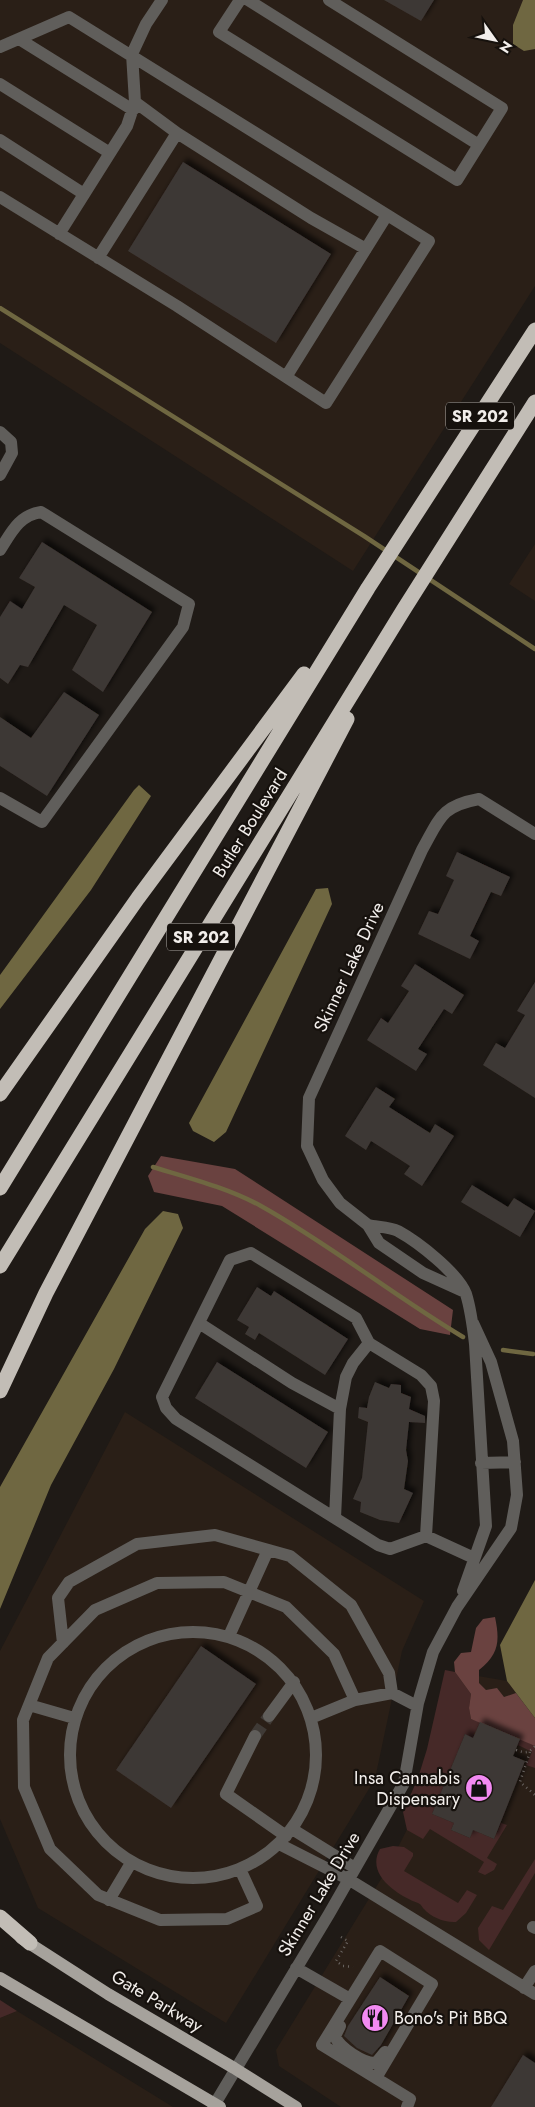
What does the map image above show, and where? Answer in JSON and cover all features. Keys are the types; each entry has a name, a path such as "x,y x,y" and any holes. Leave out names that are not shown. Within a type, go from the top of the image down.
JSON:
{"highway":[{"name":"Butler Boulevard","path":"0,1188 368,588 535,330"},
{"name":"Butler Boulevard","path":"0,1266 456,525 535,402"},
{"path":"0,1094 138,898 368,588"},
{"path":"0,1391 51,1284 404,609"},
{"path":"0,1917 30,1943"}],"main road":[{"name":"Gate Parkway","path":"0,1925 108,1994 296,2107"},
{"path":"0,1978 213,2106"}],"street":[{"path":"146,24 151,0"},
{"path":"59,234 127,126 134,106 132,54 146,24 162,0"},
{"path":"240,0 219,32 456,180 502,108 329,0"},
{"path":"248,0 479,145"},
{"path":"0,47 69,17 132,54 429,241 326,403 0,197"},
{"path":"19,39 134,106 311,218 366,249"},
{"path":"0,84 110,153"},
{"path":"98,258 177,133"},
{"path":"0,140 84,194"},
{"path":"286,376 387,215"},
{"path":"0,432 11,442 12,453 0,475"},
{"path":"0,550 16,525 30,514 41,512 189,604 183,627 42,822 0,798"},
{"name":"Skinner Lake Drive","path":"465,1292 423,1272 379,1243 368,1225 340,1203 323,1180 308,1146 309,1098 422,850 443,813 457,803 479,799 535,834"},
{"name":"Skinner Lake Drive","path":"368,1225 397,1230 440,1260 465,1292 473,1323 486,1526 457,1607"},
{"path":"426,1536 434,1402 431,1386 421,1375 369,1342 356,1318 250,1253 230,1260 162,1397 166,1408 176,1418 378,1545 390,1549 406,1545 426,1536 474,1558"},
{"name":"Skinner Lake Drive","path":"213,2106 234,2068 352,1874 404,1783 418,1706 433,1652 457,1607 511,1528 517,1495 513,1441 492,1362 473,1323"},
{"path":"199,1324 292,1383 340,1409"},
{"path":"335,1518 340,1409 346,1377 353,1362 369,1342"},
{"path":"482,1463 515,1462"},
{"path":"63,1642 58,1598 69,1582 137,1544 215,1535 290,1556 351,1605 389,1673 392,1693"},
{"path":"230,1636 268,1550"},
{"path":"240,1869 257,1906 227,1919 160,1920 98,1895 50,1849 24,1787 23,1720 48,1658 95,1610 157,1583 224,1582 286,1607 334,1654 355,1700"},
{"path":"191,1631 230,1636 265,1654 294,1682 311,1718 317,1747 315,1776 307,1804 286,1836 261,1858 240,1869 204,1879 166,1876 131,1863 105,1843 84,1816 72,1785 69,1751 74,1718 92,1683 119,1656 153,1637 191,1631"},
{"path":"269,1716 294,1682"},
{"path":"311,1718 355,1700 392,1693 418,1706"},
{"path":"30,1705 74,1718"},
{"path":"255,1736 226,1794 286,1836 352,1874 530,1991 535,1971"},
{"path":"286,1836 352,1874"},
{"path":"109,1900 131,1863"},
{"path":"376,2078 432,1984 380,1951 322,2045 376,2078 408,2103"},
{"path":"296,1968 350,1999"},
{"path":"365,1975 364,1987 335,2036 340,2045 368,2063 380,2061 416,1999 425,1996"}],"path":[{"path":"535,1746 530,1752 520,1782 535,1795"},
{"path":"516,1750 525,1753 530,1752"},
{"path":"341,1937 348,1941 336,1961 343,1966 361,1968 365,1975"}],"shaded area":[{"path":"0,0 535,0 535,286 353,571 0,343"},
{"path":"523,0 535,0 535,49 524,51 513,44 513,25"},
{"path":"535,544 535,601 509,584"},
{"path":"139,785 151,796 91,890 0,1009 0,975"},
{"path":"328,888 332,904 226,1132 214,1142 193,1131 189,1123 316,889"},
{"path":"161,1156 235,1169 453,1310 450,1335 420,1329 222,1206 154,1192 148,1176"},
{"path":"163,1211 178,1214 183,1228 114,1369 51,1485 0,1609 0,1487 145,1229"},
{"path":"125,1412 424,1601 402,1651 375,1779 226,2023 38,1908 0,1819 0,1651"},
{"path":"535,1580 535,1718 507,1681 500,1645"},
{"path":"495,1617 496,1646 491,1658 479,1670 479,1683 486,1690 497,1688 504,1697 516,1693 535,1718 535,1746 471,1719 469,1708 471,1694 455,1672 454,1662 461,1653 471,1652 476,1628 483,1619"},
{"path":"445,1670 455,1672 471,1694 469,1708 471,1719 480,1722 473,1738 465,1734 432,1814 454,1823 451,1830 470,1838 473,1830 494,1839 501,1823 507,1825 487,1858 497,1864 494,1870 485,1875 478,1872 484,1862 430,1829 423,1839 407,1830 403,1812 418,1778 427,1749"},
{"path":"455,1672 507,1681 535,1718 535,2107 341,2107 279,2066 276,2050 386,1871 427,1790"},
{"path":"520,1739 535,1746 535,1768 526,1765 532,1752 518,1745"},
{"path":"393,1846 404,1847 413,1853 404,1871 458,1903 467,1890 477,1895 466,1913 456,1922 438,1919 430,1915 419,1904 394,1890 386,1883 380,1876 377,1858 380,1849"},
{"path":"535,1859 535,1873 489,1950 479,1940 478,1928 492,1906 503,1910"},
{"path":"0,2000 17,2011 0,2018"},
{"path":"17,2011 173,2107 0,2107 0,2018"}],"building":[{"path":"384,0 434,0 421,21"},
{"path":"183,162 331,254 276,343 128,251"},
{"path":"42,542 152,612 103,692 72,670 97,625 64,605 28,667 20,665 8,684 0,678 0,617 10,601 22,609 35,587 19,578"},
{"path":"64,692 99,715 47,796 0,766 0,717 31,738"},
{"path":"457,852 510,877 501,896 491,892 470,936 479,941 470,959 418,934 429,911 438,914 454,880 446,876"},
{"path":"415,964 464,995 452,1014 444,1009 418,1049 427,1054 416,1071 367,1040 381,1018 388,1023 409,991 401,986"},
{"path":"535,982 535,1098 483,1065 496,1043 505,1048 525,1015 517,1011"},
{"path":"376,1087 395,1099 389,1107 430,1133 435,1124 454,1136 422,1186 404,1174 410,1166 371,1141 366,1150 345,1136"},
{"path":"472,1185 508,1207 514,1198 535,1211 520,1237 461,1202"},
{"path":"257,1287 271,1296 274,1291 348,1339 325,1375 259,1333 255,1340 245,1334 249,1327 237,1320"},
{"path":"217,1362 328,1432 306,1468 195,1398"},
{"path":"375,1382 389,1388 391,1384 401,1385 401,1393 411,1397 409,1409 425,1416 425,1423 409,1422 406,1450 408,1461 404,1489 413,1493 399,1523 380,1520 360,1512 361,1502 353,1499 362,1478 368,1422 358,1418 359,1407 367,1408"},
{"path":"201,1646 256,1684 171,1808 116,1770"},
{"name":"Insa Cannabis Dispensary","path":"480,1722 520,1739 513,1756 525,1761 494,1839 473,1830 470,1838 451,1830 454,1823 432,1814 465,1734 473,1738"},
{"name":"Bono's Pit BBQ","path":"380,1977 409,1996 381,2045 372,2055 357,2048 344,2036 348,2026"},
{"path":"523,2055 535,2063 535,2107 491,2107"}],"waterway":[{"path":"0,308 364,536 535,649"},
{"path":"153,1167 222,1189 261,1206 312,1237 463,1337"},
{"path":"503,1350 533,1354"}],"tunnel":[{"path":"255,1736 269,1716"}],"place":[{"name":"Insa Cannabis Dispensary","path":"479,1788"},
{"name":"Bono's Pit BBQ","path":"375,2018"}]}
